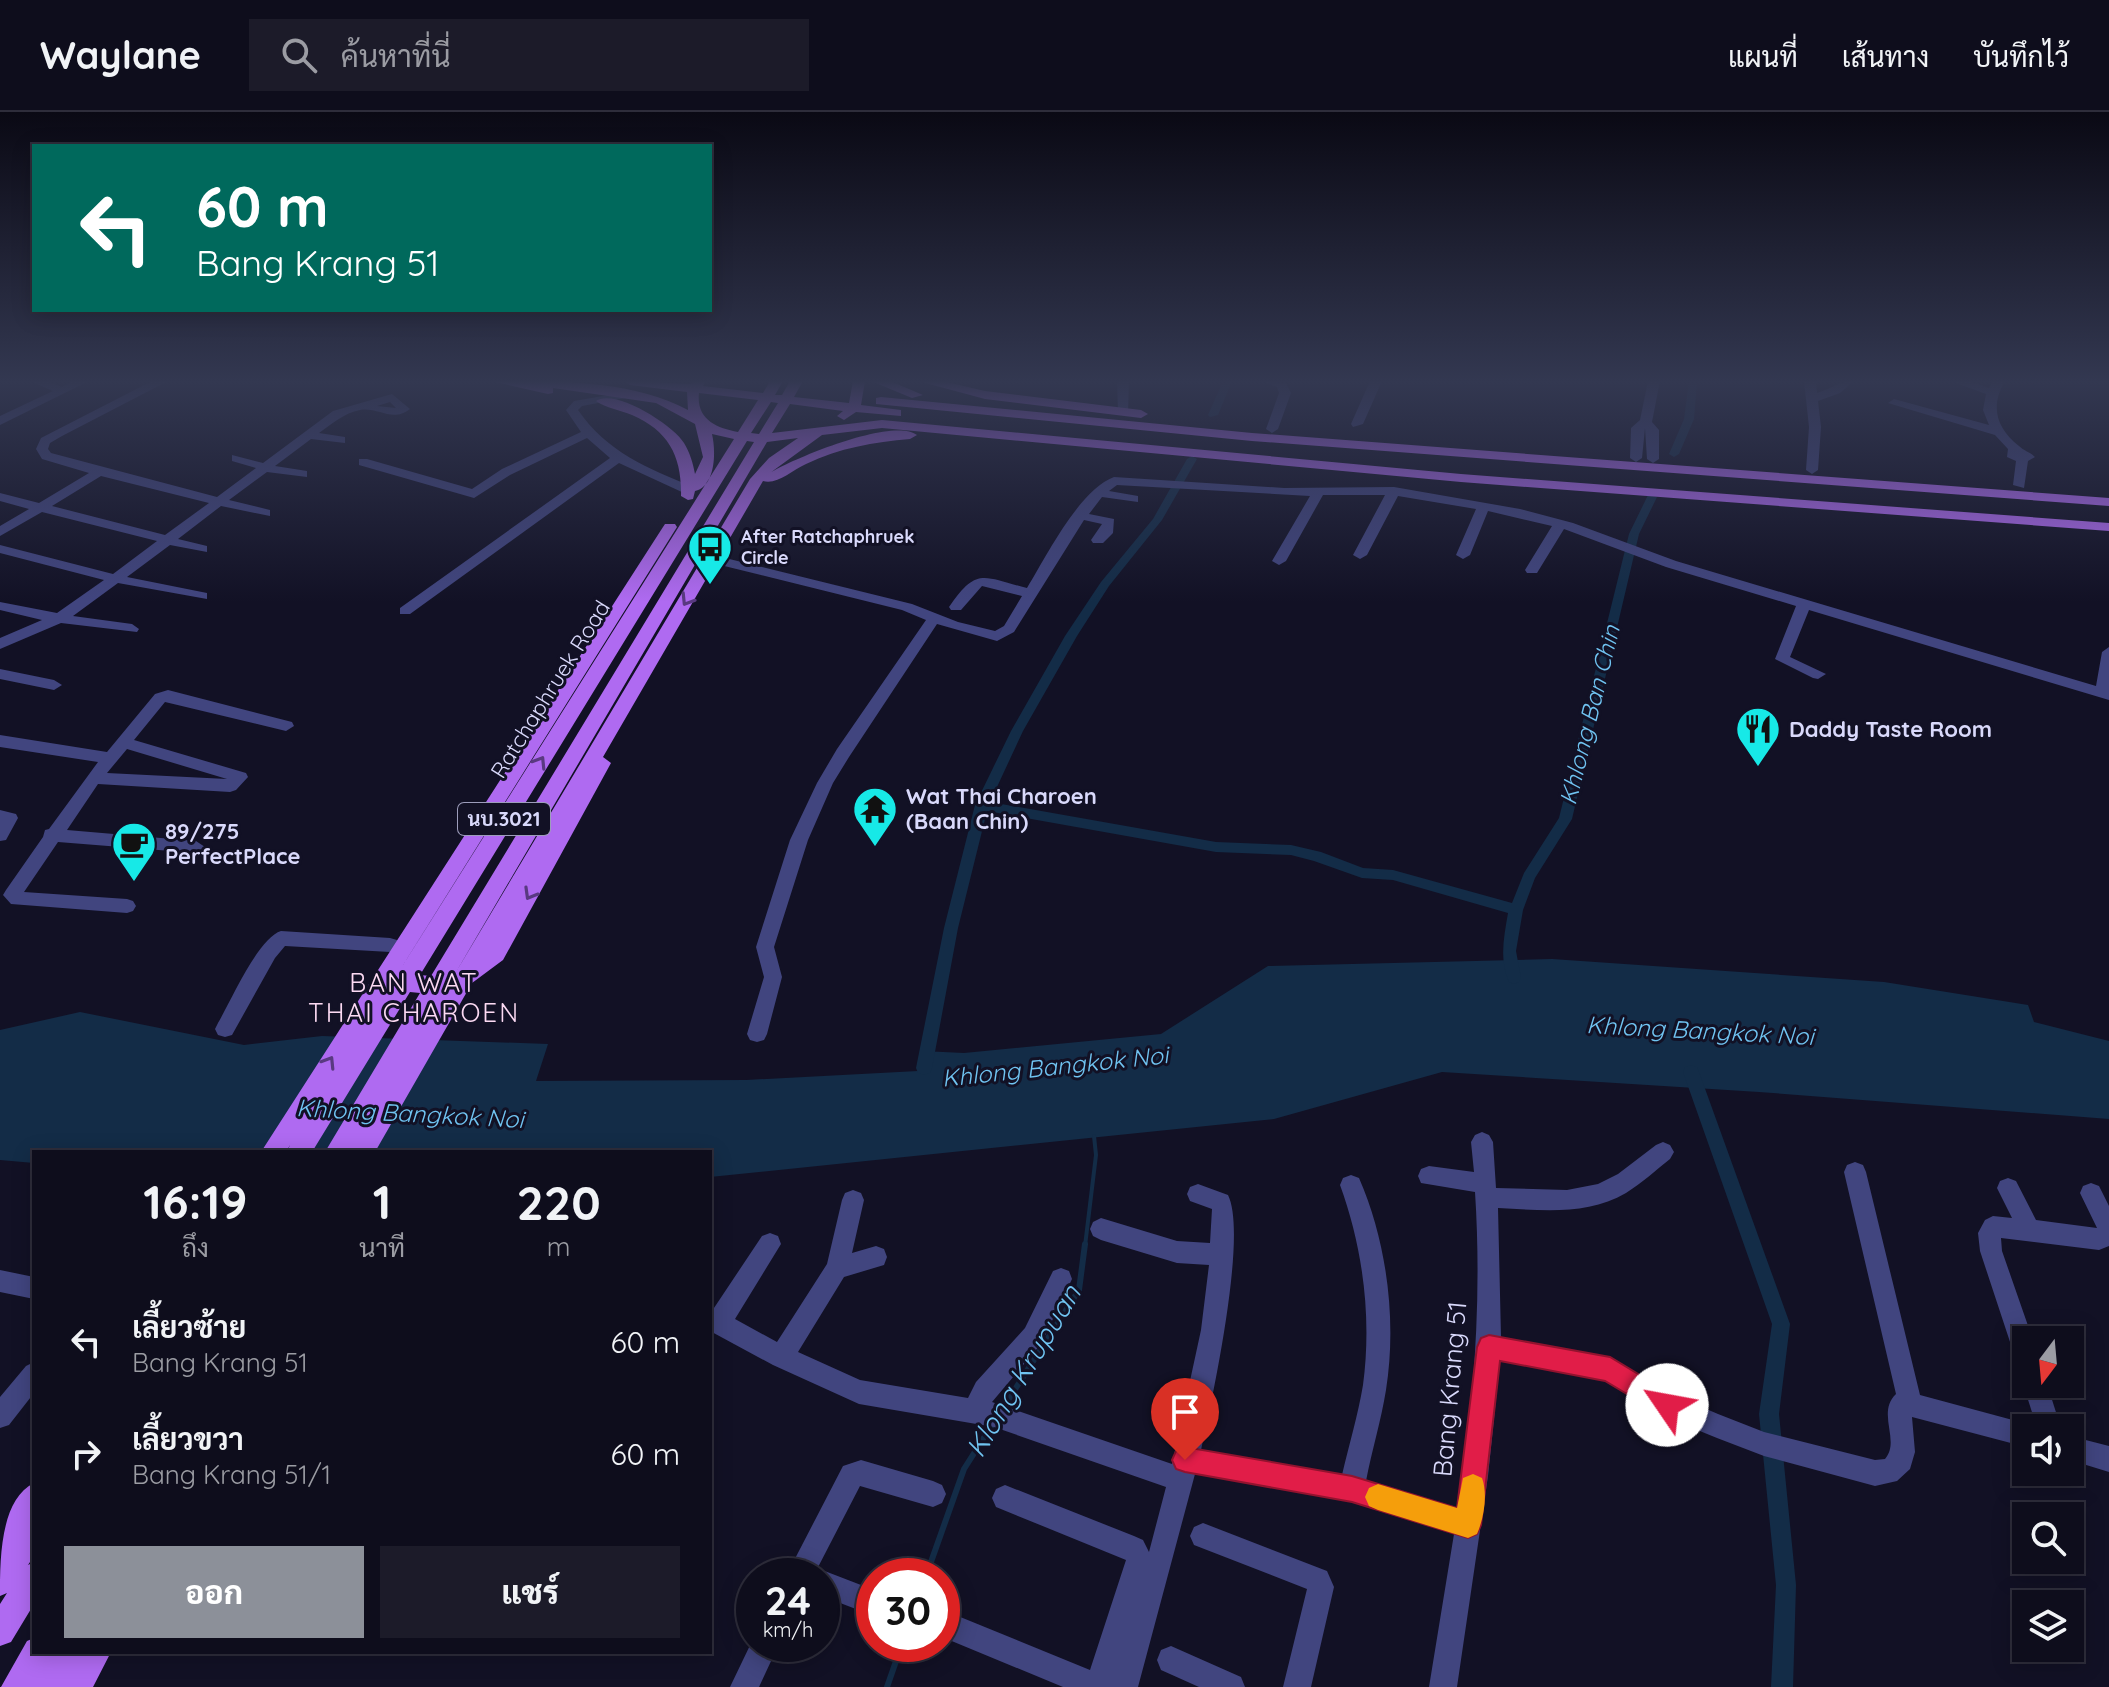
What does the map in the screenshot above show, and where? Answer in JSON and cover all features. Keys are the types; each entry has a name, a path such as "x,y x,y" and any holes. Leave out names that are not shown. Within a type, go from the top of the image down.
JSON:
{"main road":[{"path":"684,454 688,495"},
{"name":"นบ.3021","path":"274,1150 708,468 709,454"},
{"name":"Ratchaphruek Road","path":"300,1150 731,454"},
{"name":"นบ.3021","path":"338,1150 753,454"},
{"name":"นบ.3021","path":"363,1150 507,901 764,471 786,454"},
{"path":"738,515 769,480 788,467 817,454"},
{"path":"1199,454 1461,478 2109,527"},
{"path":"1346,454 1546,475 2109,518"},
{"path":"1469,454 2109,502"},
{"path":"1574,454 1592,456"},
{"path":"1476,455 1636,458 2109,492"},
{"path":"1461,478 1546,475"},
{"path":"549,715 522,743 495,780 390,945 383,966 385,976 394,981 444,985 462,981 481,971 496,954 594,781 628,700"},
{"path":"0,1549 32,1500"},
{"path":"0,1581 32,1533"},
{"path":"0,1631 32,1580"},
{"path":"17,1687 37,1654"},
{"path":"49,1687 69,1654"},
{"path":"76,1687 95,1654"}],"street":[{"path":"45,454 99,472 265,513"},
{"path":"0,644 59,618 283,454"},
{"path":"363,462 474,494 506,472 543,454"},
{"path":"613,454 688,495"},
{"path":"1653,454 1653,459"},
{"path":"1812,470 1813,454"},
{"path":"2019,454 2019,485"},
{"path":"236,458 303,474"},
{"path":"405,611 618,458"},
{"path":"1360,555 1386,490 1379,471"},
{"path":"0,532 99,472"},
{"path":"713,559 907,607 954,626 997,636 1009,629 1082,516 1108,484 1122,479 1187,486 1319,492 1386,490 1484,506 1560,524 1804,604 2105,694 2109,652"},
{"path":"1279,561 1319,492"},
{"path":"1099,493 1133,499"},
{"path":"0,497 202,549"},
{"path":"1463,555 1484,506"},
{"path":"1082,516 1109,522 1108,530 1098,540"},
{"path":"1532,570 1560,524"},
{"path":"0,549 113,578 202,596"},
{"path":"956,607 972,585 980,581 1032,594"},
{"path":"1804,604 1782,659 1818,674"},
{"path":"0,606 43,618 132,629"},
{"path":"757,1034 773,977 765,947 799,840 825,783 843,753 935,617"},
{"path":"0,674 54,685"},
{"path":"127,906 13,897 51,835 106,758 164,695 286,726"},
{"path":"0,741 106,758"},
{"path":"94,778 230,786 240,777 123,742"},
{"path":"0,816 10,818 0,835"},
{"path":"51,835 196,847"},
{"path":"225,1029 268,953 281,938 390,945"},
{"name":"Bang Krang 51","path":"1443,1687 1468,1525 1489,1347 1482,1142"},
{"path":"1429,1176 1486,1190 1577,1198 1598,1195 1614,1188 1663,1152"},
{"path":"1855,1172 1896,1354 1910,1402"},
{"path":"1351,1185 1363,1225 1378,1315 1376,1377 1352,1489"},
{"path":"2008,1188 2029,1230"},
{"path":"2016,1326 1991,1251 1989,1233 1993,1227 2099,1239 2107,1235 2108,1226 2091,1193"},
{"path":"1124,1687 1182,1469 1215,1317 1222,1255 1223,1208 1220,1202 1198,1194"},
{"path":"781,1357 837,1268 853,1200"},
{"path":"1101,1229 1177,1252 1222,1255"},
{"path":"770,1244 714,1320 781,1357 859,1392 994,1416 1182,1469 1352,1489 1468,1525"},
{"path":"837,1268 876,1257"},
{"path":"994,1416 985,1391 1033,1336 1061,1279"},
{"path":"0,1281 32,1288"},
{"path":"1489,1347 1610,1369 1667,1405 1764,1444 1875,1473 1898,1470 1902,1460 1899,1408 1910,1402 2012,1431"},
{"path":"0,1416 32,1376"},
{"path":"2084,1452 2109,1459"},
{"path":"815,1558 852,1475 861,1473 933,1494"},
{"path":"960,1631 1097,1687 1139,1560 1134,1549 1005,1498"},
{"path":"1203,1536 1318,1580 1321,1587 1297,1687"},
{"path":"1171,1660 1231,1687"},
{"path":"744,1687 756,1662"}],"water":[{"name":"Khlong Bangkok Noi","path":"1552,959 1884,982 2028,1005 2034,1022 2109,1041 2109,1119 1442,1072 1274,1119 712,1177 712,1150 32,1150 32,1163 0,1160 0,1030 80,1012 244,1045 322,1036 548,1044 536,1081 746,1080 918,1071 922,1051 964,1053 1161,1034 1268,966"}],"waterway":[{"path":"982,805 1017,731 1071,636 1105,584 1157,520 1192,459"},
{"name":"Khlong Ban Chin","path":"1516,910 1529,877 1565,819 1634,534 1652,497"},
{"path":"924,1068 951,928 982,805"},
{"path":"982,805 1216,847 1291,850 1362,873 1393,875 1516,910"},
{"name":"Khlong Ban Chin","path":"1514,978 1509,951 1516,910"},
{"path":"1691,1072 1781,1324 1769,1414 1786,1585 1782,1687"},
{"name":"Klong Krupuan","path":"1085,1246 1096,1155 1094,1136"},
{"name":"Klong Krupuan","path":"1003,1408 1079,1290 1085,1244"},
{"name":"Klong Krupuan","path":"932,1558 964,1469 992,1425"},
{"name":"Klong Krupuan","path":"887,1687 896,1662"}],"slow traffic":[{"path":"1378,1497 1468,1525 1473,1487"}],"place":[{"name":"After Ratchaphruek Circle","path":"710,586"},
{"name":"Daddy Taste Room","path":"1758,768"},
{"name":"Wat Thai Charoen (Baan Chin)","path":"875,848"},
{"name":"89/275 PerfectPlace","path":"134,883"}],"district":[{"name":"BAN WAT THAI CHAROEN","path":"414,998"}],"route":[{"path":"1185,1460 1352,1489 1468,1525 1489,1347 1610,1369 1667,1405"}]}
